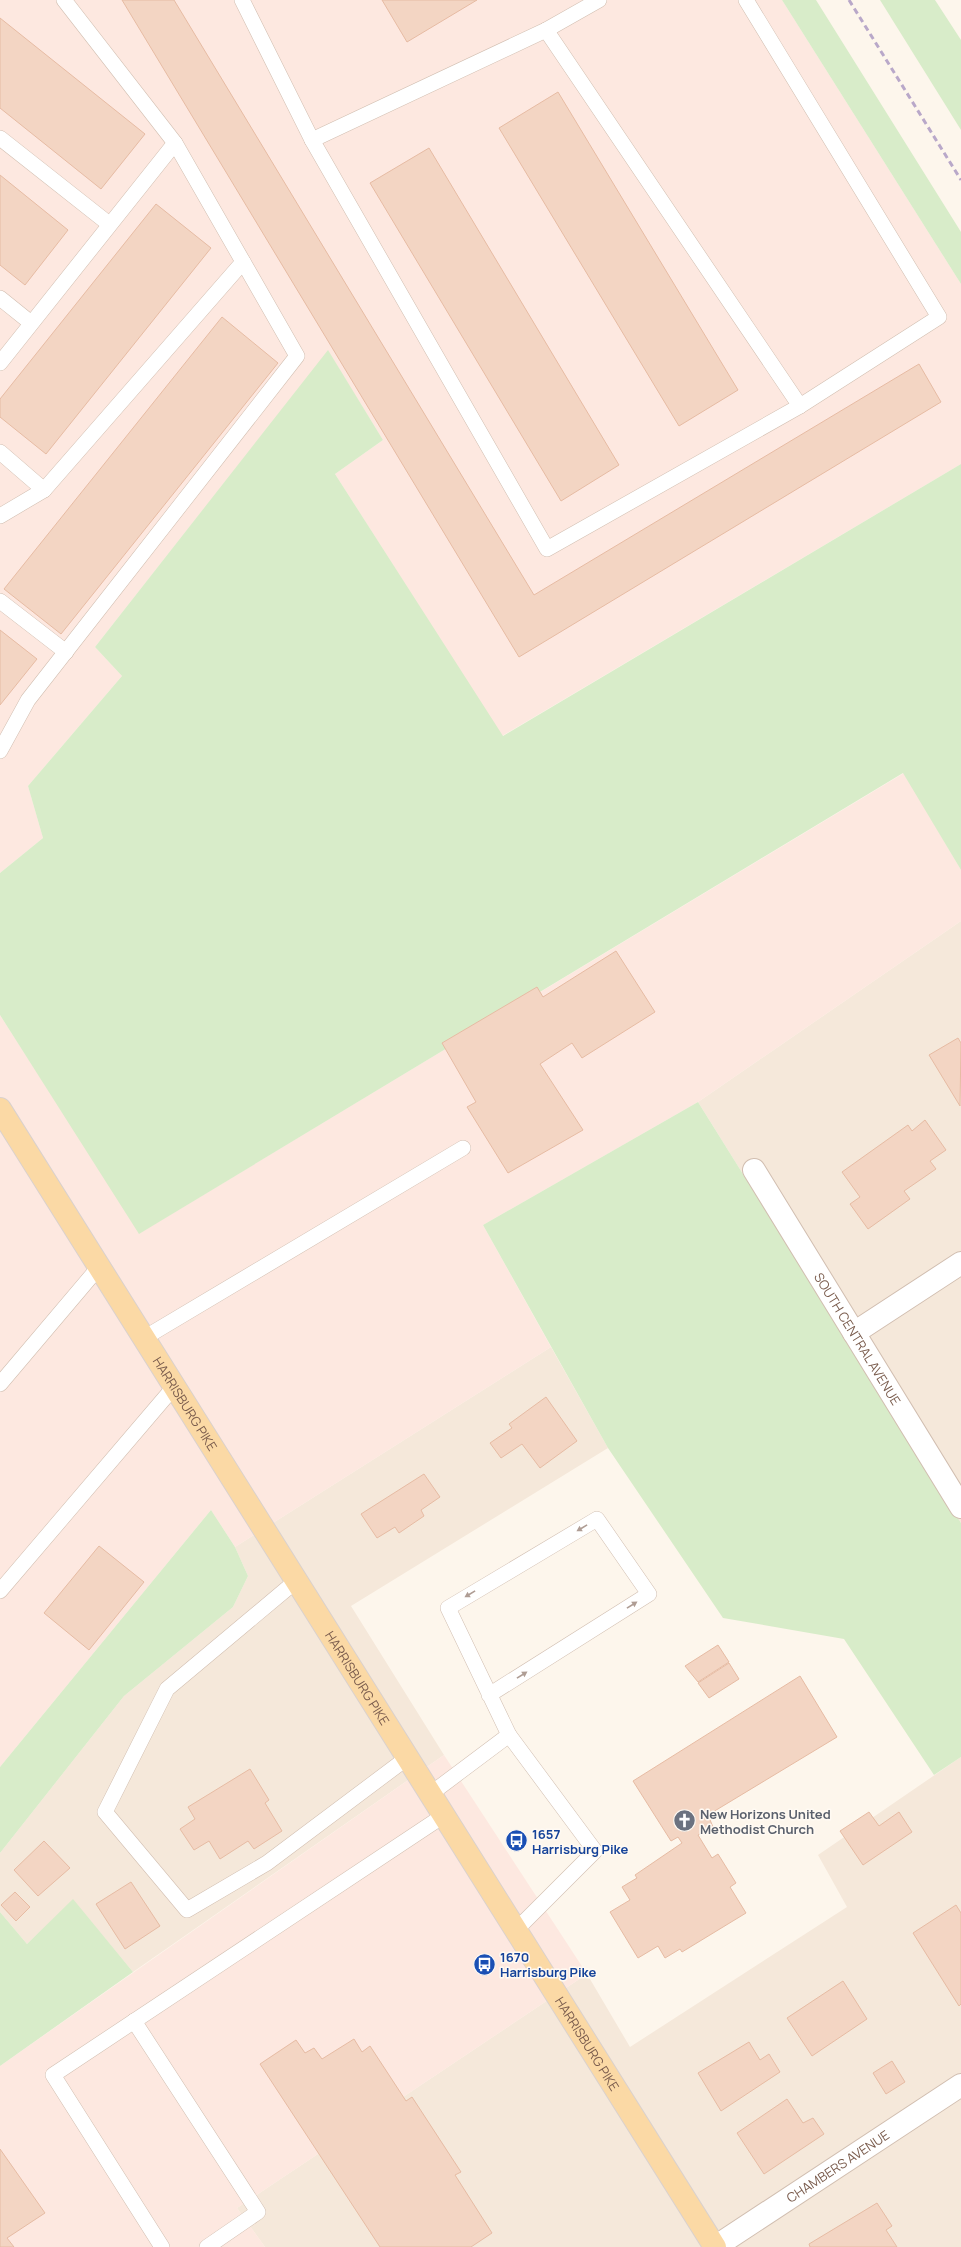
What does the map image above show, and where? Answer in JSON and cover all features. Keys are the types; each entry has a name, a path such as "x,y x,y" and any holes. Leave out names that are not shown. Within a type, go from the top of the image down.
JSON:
{"main road":[{"name":"HARRISBURG PIKE","path":"0,1109 429,1795 715,2247"}],"street":[{"name":"SOUTH CENTRAL AVENUE","path":"754,1170 961,1507"},
{"path":"854,1333 961,1263"},
{"name":"CHAMBERS AVENUE","path":"715,2247 961,2085"}],"lane":[{"path":"0,751 28,700 297,356 175,143 64,0"},
{"path":"242,0 312,140 547,550 800,406 939,317 746,0"},
{"path":"312,140 546,30 599,0"},
{"path":"546,30 800,406"},
{"path":"0,138 109,224"},
{"path":"0,363 109,224 175,143"},
{"path":"0,516 44,490 243,262"},
{"path":"0,298 31,323"},
{"path":"0,452 44,490"},
{"path":"0,601 66,652"},
{"path":"144,1338 463,1148"},
{"path":"0,1384 98,1267"},
{"path":"0,1591 174,1387"},
{"path":"489,1695 650,1594 597,1519 448,1608 489,1695 509,1735 595,1850 515,1931"},
{"path":"296,1581 167,1689 105,1812 187,1910 267,1863 407,1758"},
{"path":"429,1795 509,1735"},
{"path":"162,2247 53,2075 443,1816"},
{"path":"134,2021 258,2212 207,2247"}],"shaded area":[{"path":"0,0 782,0 961,284 961,464 502,736 335,474 383,440 328,351 95,647 122,676 28,786 43,838 0,873"},
{"path":"904,773 961,870 961,921 698,1102 483,1225 551,1347 235,1547 211,1510 0,1767 0,1015 140,1233"},
{"path":"961,921 961,1523 698,1102"},
{"path":"551,1347 608,1448 351,1606 444,1755 133,1972 73,1900 27,1944 0,1912 0,1853 124,1696 233,1607 248,1576 235,1547"},
{"path":"444,1755 587,1974 237,2208 265,2247 0,2247 0,2066"},
{"path":"961,1757 961,2247 265,2247 237,2208 587,1974 630,2047 847,1907 818,1855"}],"green space":[{"path":"782,0 816,0 961,232 961,284"},
{"path":"880,0 935,0 961,40 961,130"},
{"path":"328,350 383,440 335,474 503,736 961,464 961,870 903,773 139,1234 0,1015 0,873 43,838 28,786 122,676 95,647"},
{"path":"698,1102 961,1523 961,1757 934,1775 844,1639 723,1618 608,1448 483,1225"},
{"path":"211,1510 235,1547 248,1576 233,1607 124,1696 0,1853 0,1767"},
{"path":"73,1899 133,1972 0,2066 0,1912 27,1944"}],"building":[{"path":"122,0 174,0 534,595 919,364 941,402 519,657"},
{"path":"382,0 477,0 407,42"},
{"path":"0,18 145,134 101,189 0,108"},
{"path":"558,92 738,390 679,426 499,128"},
{"path":"429,148 619,465 561,501 370,183"},
{"path":"0,175 68,230 25,285 0,265"},
{"path":"156,204 211,248 46,454 0,417 0,399"},
{"path":"222,317 278,363 61,634 4,589"},
{"path":"0,630 37,659 0,705"},
{"path":"616,951 655,1012 582,1058 572,1043 540,1064 583,1130 508,1173 467,1107 476,1102 442,1043 537,987 543,997"},
{"path":"958,1038 961,1043 960,1106 929,1055"},
{"path":"925,1120 946,1150 930,1161 936,1169 904,1191 910,1199 868,1229 850,1204 860,1197 842,1172 908,1125 912,1131"},
{"path":"546,1397 577,1441 540,1468 522,1444 501,1458 490,1443 512,1428 509,1424"},
{"path":"424,1474 440,1497 421,1510 424,1516 399,1533 395,1527 377,1538 361,1514"},
{"path":"99,1546 144,1582 89,1650 44,1613"},
{"path":"718,1645 729,1662 698,1682 685,1666"},
{"path":"729,1663 739,1679 709,1698 698,1683"},
{"name":"New Horizons United Methodist Church","path":"800,1676 837,1737 708,1815 713,1827 698,1835 712,1858 718,1854 736,1883 730,1887 746,1913 682,1952 680,1949 665,1958 658,1946 638,1958 610,1912 630,1900 622,1887 637,1878 635,1875 682,1843 678,1837 671,1841 633,1781"},
{"path":"250,1769 269,1800 265,1803 282,1831 254,1849 248,1841 220,1859 209,1841 194,1850 180,1829 195,1819 188,1807"},
{"path":"869,1812 879,1826 899,1812 912,1832 863,1865 840,1831"},
{"path":"44,1841 70,1868 38,1896 14,1870"},
{"path":"131,1882 160,1926 125,1949 96,1904"},
{"path":"15,1892 30,1907 16,1921 1,1905"},
{"path":"956,1905 961,1913 961,2004 959,2006 913,1933"},
{"path":"843,1981 867,2019 812,2056 787,2018"},
{"path":"354,2039 362,2052 370,2046 406,2101 412,2097 461,2172 455,2175 492,2233 471,2247 380,2247 260,2064 296,2040 305,2053 314,2048 322,2059"},
{"path":"749,2042 760,2060 769,2054 780,2072 721,2111 698,2073"},
{"path":"892,2061 905,2082 886,2094 873,2073"},
{"path":"787,2099 803,2123 813,2118 824,2134 764,2174 737,2133"},
{"path":"0,2149 45,2213 7,2238 14,2247 0,2247"},
{"path":"877,2203 892,2226 886,2230 897,2247 810,2247 809,2244"}],"railway":[{"path":"849,0 961,180"}],"place":[{"name":"New Horizons United Methodist Church","path":"685,1821"},
{"name":"1657 Harrisburg Pike","path":"516,1841"},
{"name":"1670 Harrisburg Pike","path":"485,1964"}]}
